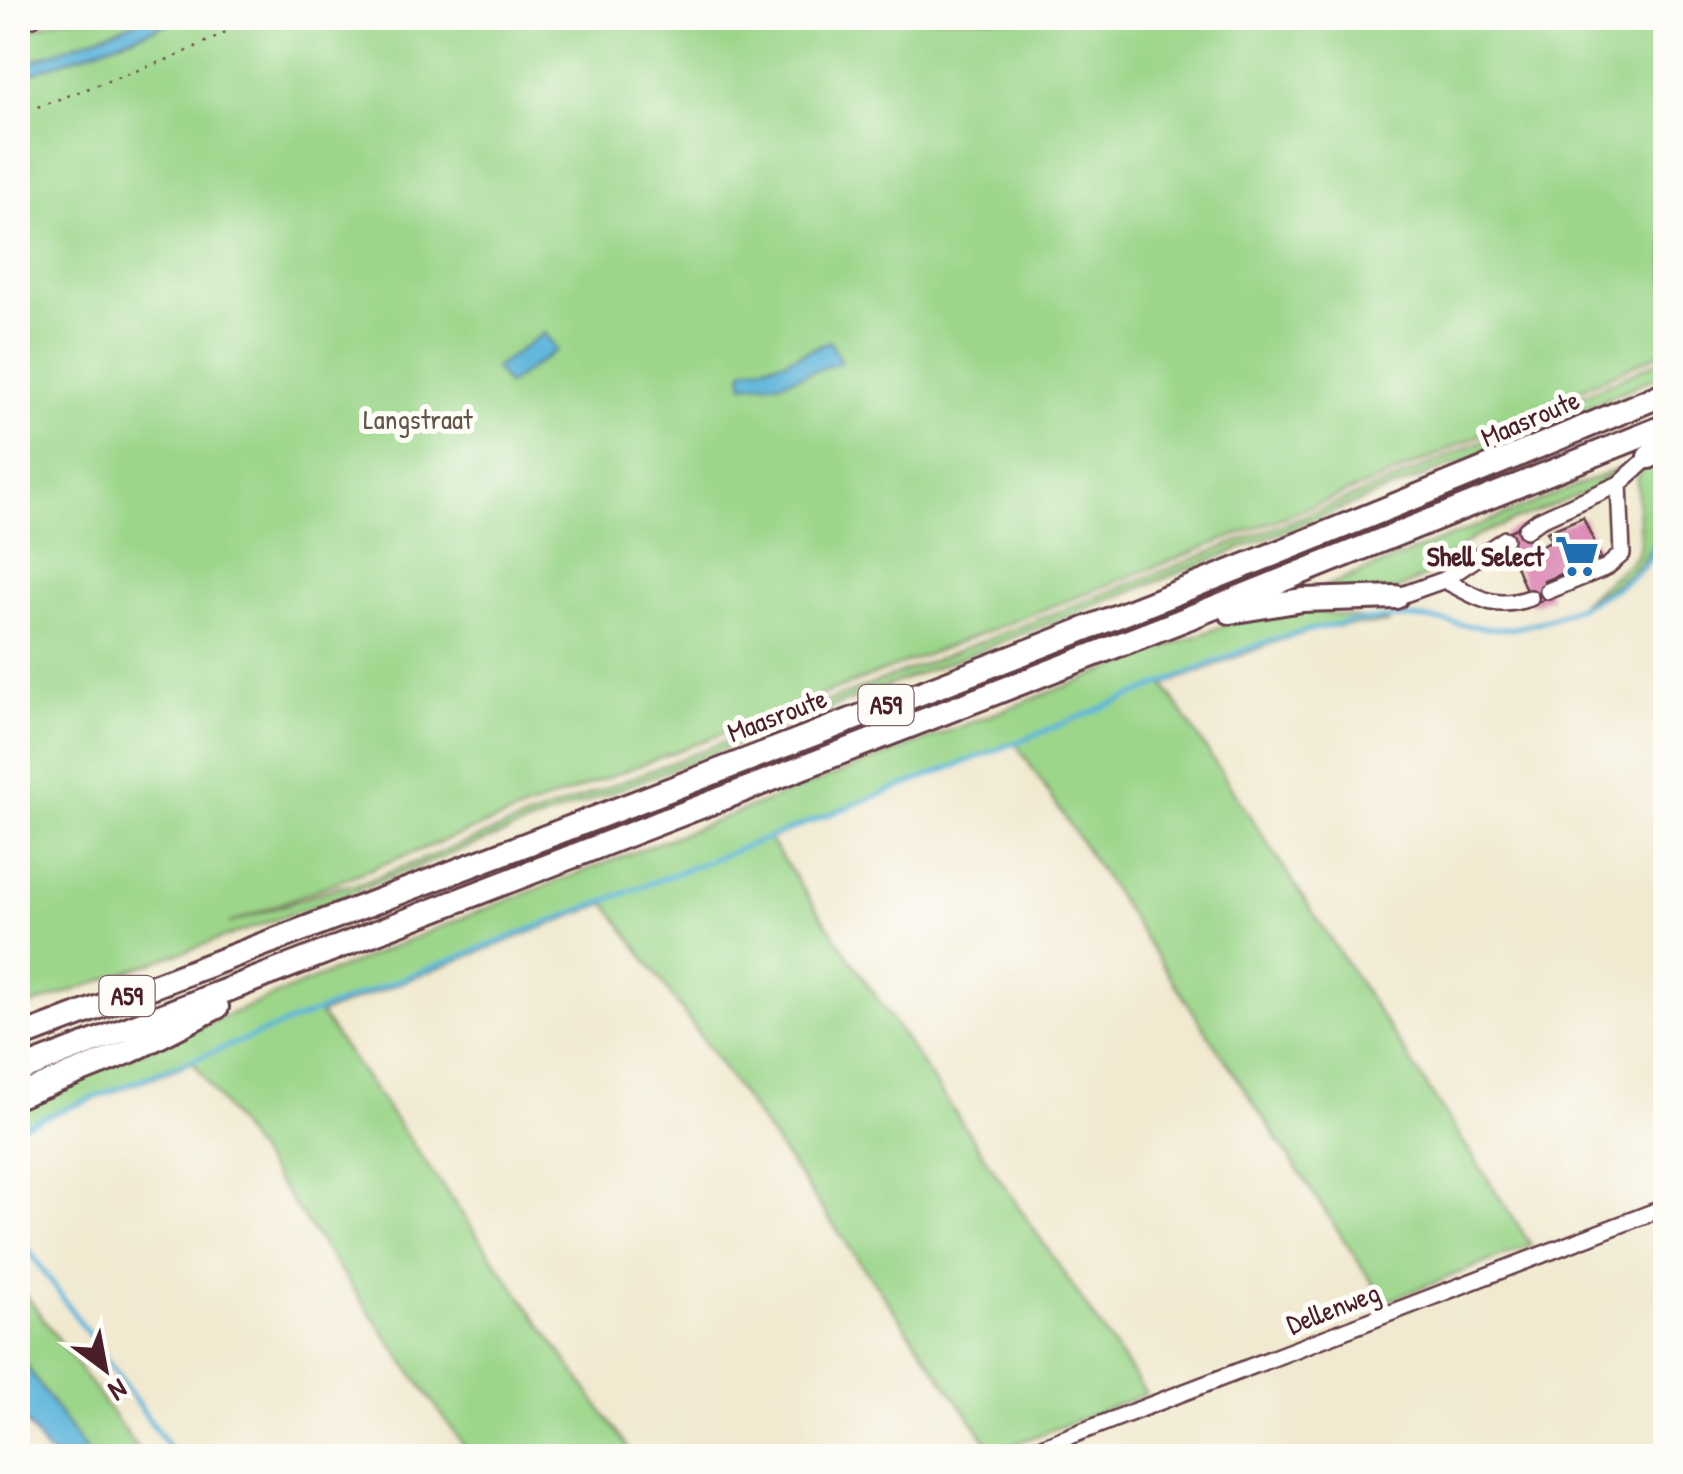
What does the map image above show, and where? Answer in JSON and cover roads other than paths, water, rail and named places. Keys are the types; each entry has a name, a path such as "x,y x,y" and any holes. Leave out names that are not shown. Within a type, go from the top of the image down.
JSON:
{"highway":[{"name":"Maasroute","path":"18,1038 1336,530 1666,393"},
{"name":"Maasroute","path":"18,1071 1178,622 1666,426"},
{"name":"A59","path":"1178,622 1302,600 1396,598"},
{"name":"A59","path":"18,1096 131,1050 337,948"}],"street":[{"path":"18,24 33,18"},
{"path":"1526,530 1538,520 1619,484 1657,452"},
{"path":"1548,591 1607,567 1622,554 1619,484"},
{"name":"A59","path":"1396,598 1444,580 1505,539"},
{"path":"1444,580 1495,604 1530,598"},
{"name":"Dellenweg","path":"1018,1456 1666,1207"}],"water":[{"path":"146,18 184,18 18,78 18,66"},
{"path":"544,333 557,350 507,385 495,368"},
{"path":"830,341 841,362 782,382 744,385 745,369 784,361"},
{"path":"18,1354 89,1456 50,1456 18,1411"}],"waterway":[{"path":"18,1127 1035,735 1260,644 1327,626 1379,619 1423,619 1503,629 1559,615 1602,596 1637,573 1654,548 1666,503"},
{"path":"18,1235 175,1456"}],"place":[{"name":"Shell Select","path":"1577,556"}],"park label":[{"name":"Langstraat","path":"418,419"}]}
